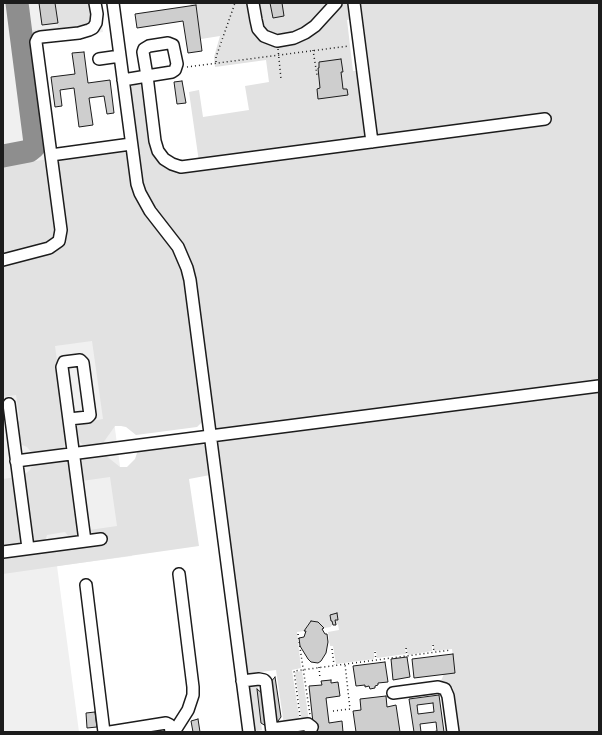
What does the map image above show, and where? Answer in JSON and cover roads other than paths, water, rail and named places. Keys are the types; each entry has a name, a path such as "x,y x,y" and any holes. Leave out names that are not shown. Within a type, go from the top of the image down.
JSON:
{"lane":[{"path":"3,260 49,248 59,241 61,230 36,42 38,38 41,37 80,33 93,28 96,23 96,3"},
{"path":"113,3 135,174 140,193 150,211 178,247 188,268 249,732"},
{"path":"253,3 258,29 264,36 277,40 294,38 305,33 315,26 336,3"},
{"path":"354,3 372,142"},
{"path":"123,80 146,76 172,72 176,68 174,48 171,43 146,47 143,52 146,76 155,141 158,151 164,159 181,167 545,119"},
{"path":"99,59 120,56"},
{"path":"52,155 131,144"},
{"path":"69,419 88,417 90,415 83,363 80,360 64,362 62,364 69,419 74,454 85,541"},
{"path":"16,461 599,386"},
{"path":"9,404 28,548"},
{"path":"3,552 102,539"},
{"path":"173,732 188,710 193,695 179,574"},
{"path":"86,584 104,732"},
{"path":"242,681 259,679 266,682 272,731 308,728"},
{"path":"393,694 438,687 445,689 448,696 453,732"},
{"path":"110,732 166,723 170,725 173,732"}]}
